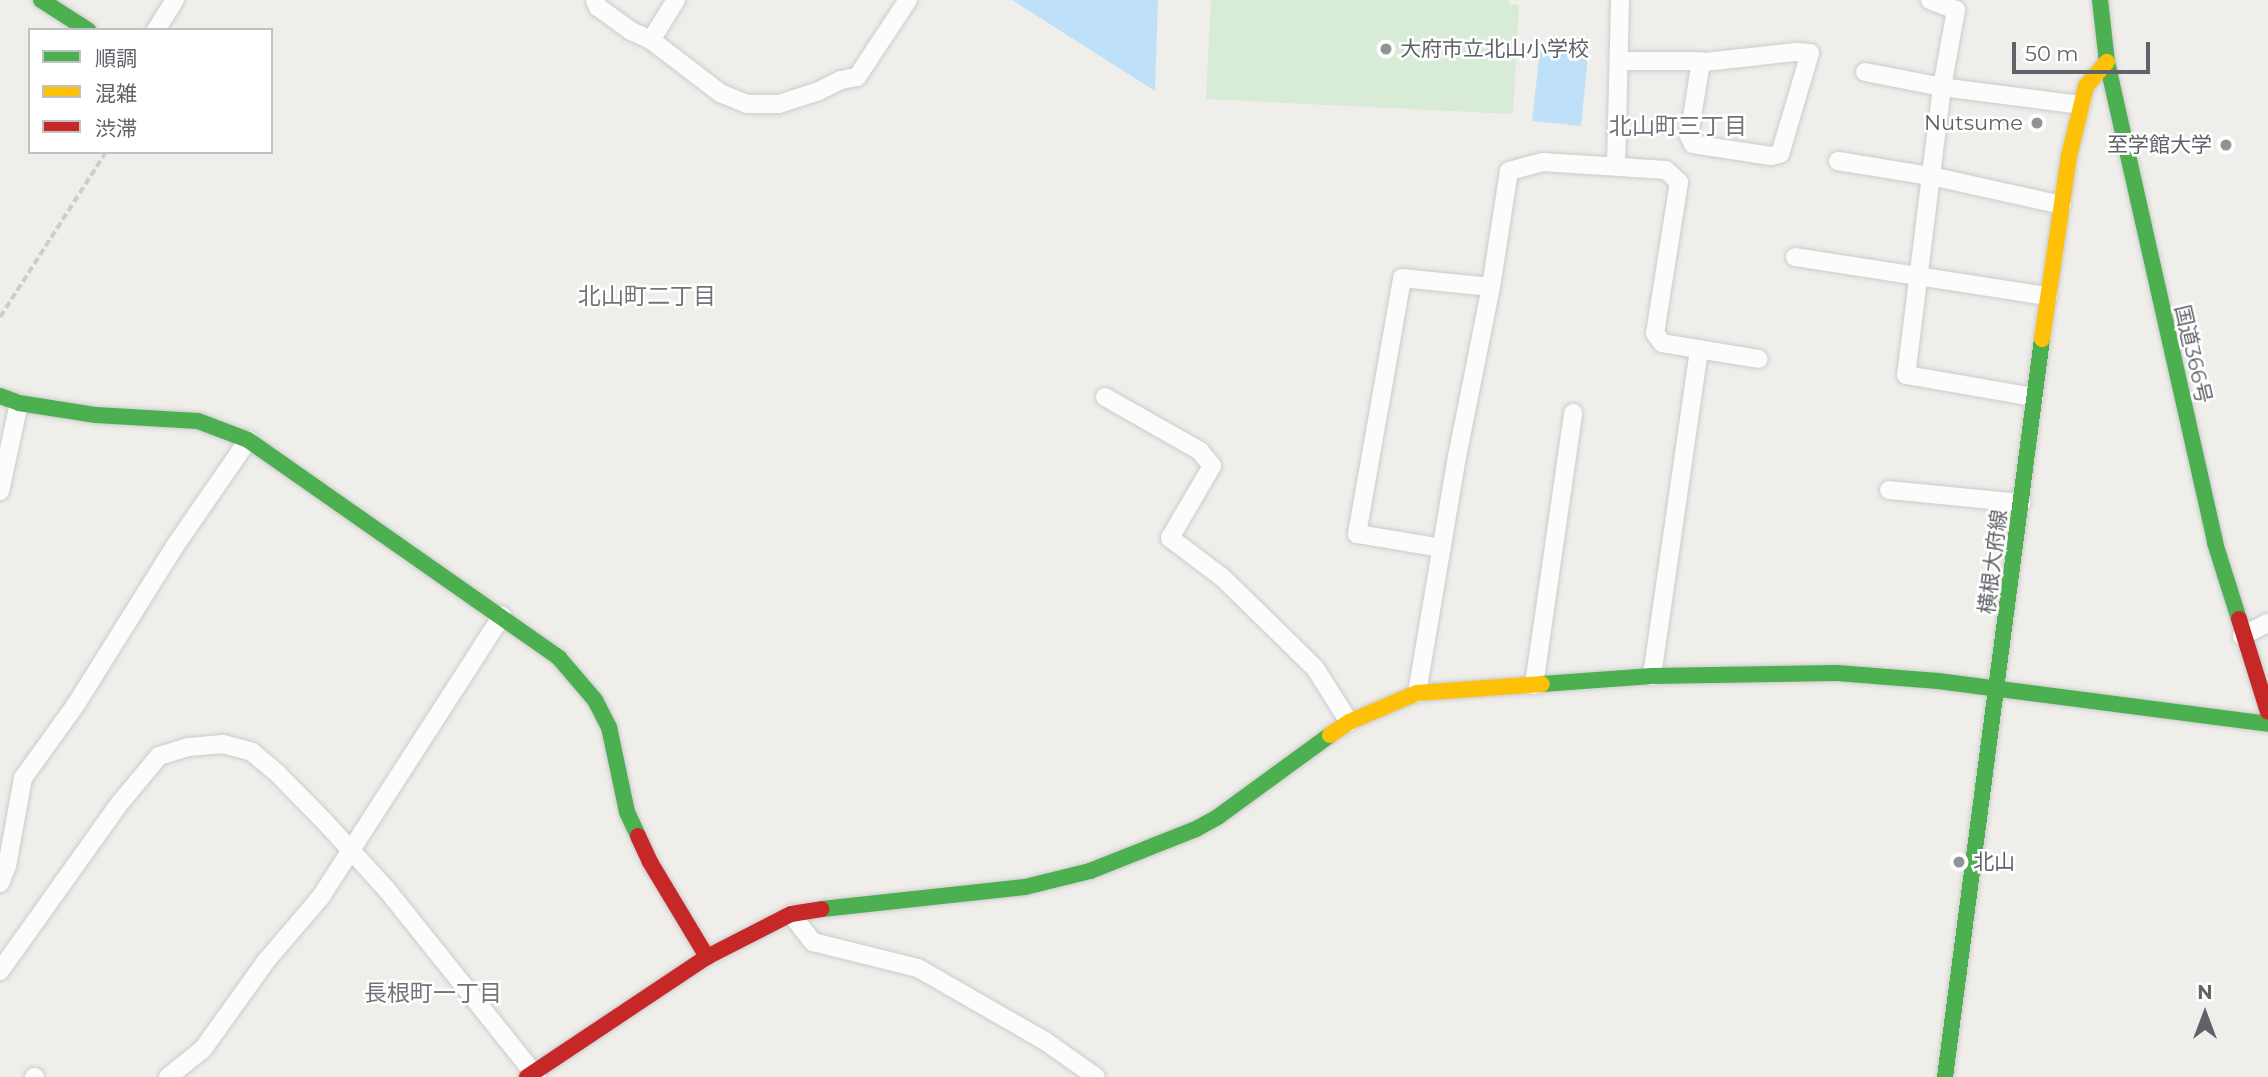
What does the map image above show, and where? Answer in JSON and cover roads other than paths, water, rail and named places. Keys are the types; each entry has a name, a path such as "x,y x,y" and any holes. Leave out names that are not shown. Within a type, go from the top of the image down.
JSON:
{"main road":[{"path":"41,0 85,28"},
{"name":"国道366号","path":"2100,0 2107,62 2215,543 2268,712"},
{"name":"横根大府線","path":"1945,1077 2034,397 2062,205 2086,86 2107,62"},
{"path":"0,396 19,403 96,415 198,421 248,440 559,658 595,700 609,727 626,812 650,862 707,957"},
{"path":"533,1076 707,957 791,914 856,903 1025,887 1090,872 1172,839 1219,816 1349,722 1418,693 1652,676 1837,673 1998,688 2268,724"}],"street":[{"path":"157,28 175,0"},
{"path":"595,0 598,7 650,40 720,93 747,104 779,104 817,92 841,80 857,77 908,0"},
{"path":"650,40 676,0"},
{"path":"1616,166 1620,0"},
{"path":"1930,0 1956,10 1942,87 1906,375 2034,397"},
{"path":"1619,61 1701,61 1796,52 1811,54 1780,154 1771,156 1693,144 1689,136 1701,61"},
{"path":"1865,72 1942,87 2081,105"},
{"path":"1838,161 1931,176 2062,205"},
{"path":"1418,693 1442,548 1492,287 1509,171 1543,162 1666,170 1679,182 1654,332 1662,343 1759,359"},
{"path":"1795,257 2048,296"},
{"path":"1442,548 1357,534 1402,278 1492,287"},
{"path":"1652,676 1699,349"},
{"path":"1105,397 1200,451 1212,467 1171,538 1223,578 1315,668 1349,722"},
{"path":"0,491 19,403"},
{"path":"1534,685 1573,413"},
{"path":"0,883 7,866 23,778 75,706 162,568 248,440"},
{"path":"1889,489 2021,503"},
{"path":"167,1077 203,1049 266,961 320,898 502,617"},
{"path":"2242,636 2268,623"},
{"path":"0,971 120,803 159,756 189,747 223,744 252,752 278,774 351,850 387,890 533,1076"},
{"path":"791,914 813,942 918,968 1045,1041 1087,1075"}],"water":[{"path":"1012,0 1158,0 1155,91"},
{"path":"1540,51 1588,56 1581,126 1532,121"}],"place":[{"name":"大府市立北山小学校","path":"1386,49"},
{"name":"Nutsume","path":"2037,123"},
{"name":"至学館大学","path":"2226,145"},
{"name":"北山","path":"1959,862"}],"district":[{"name":"北山町三丁目","path":"1678,126"},
{"name":"北山町二丁目","path":"647,296"},
{"name":"長根町一丁目","path":"433,993"}]}
